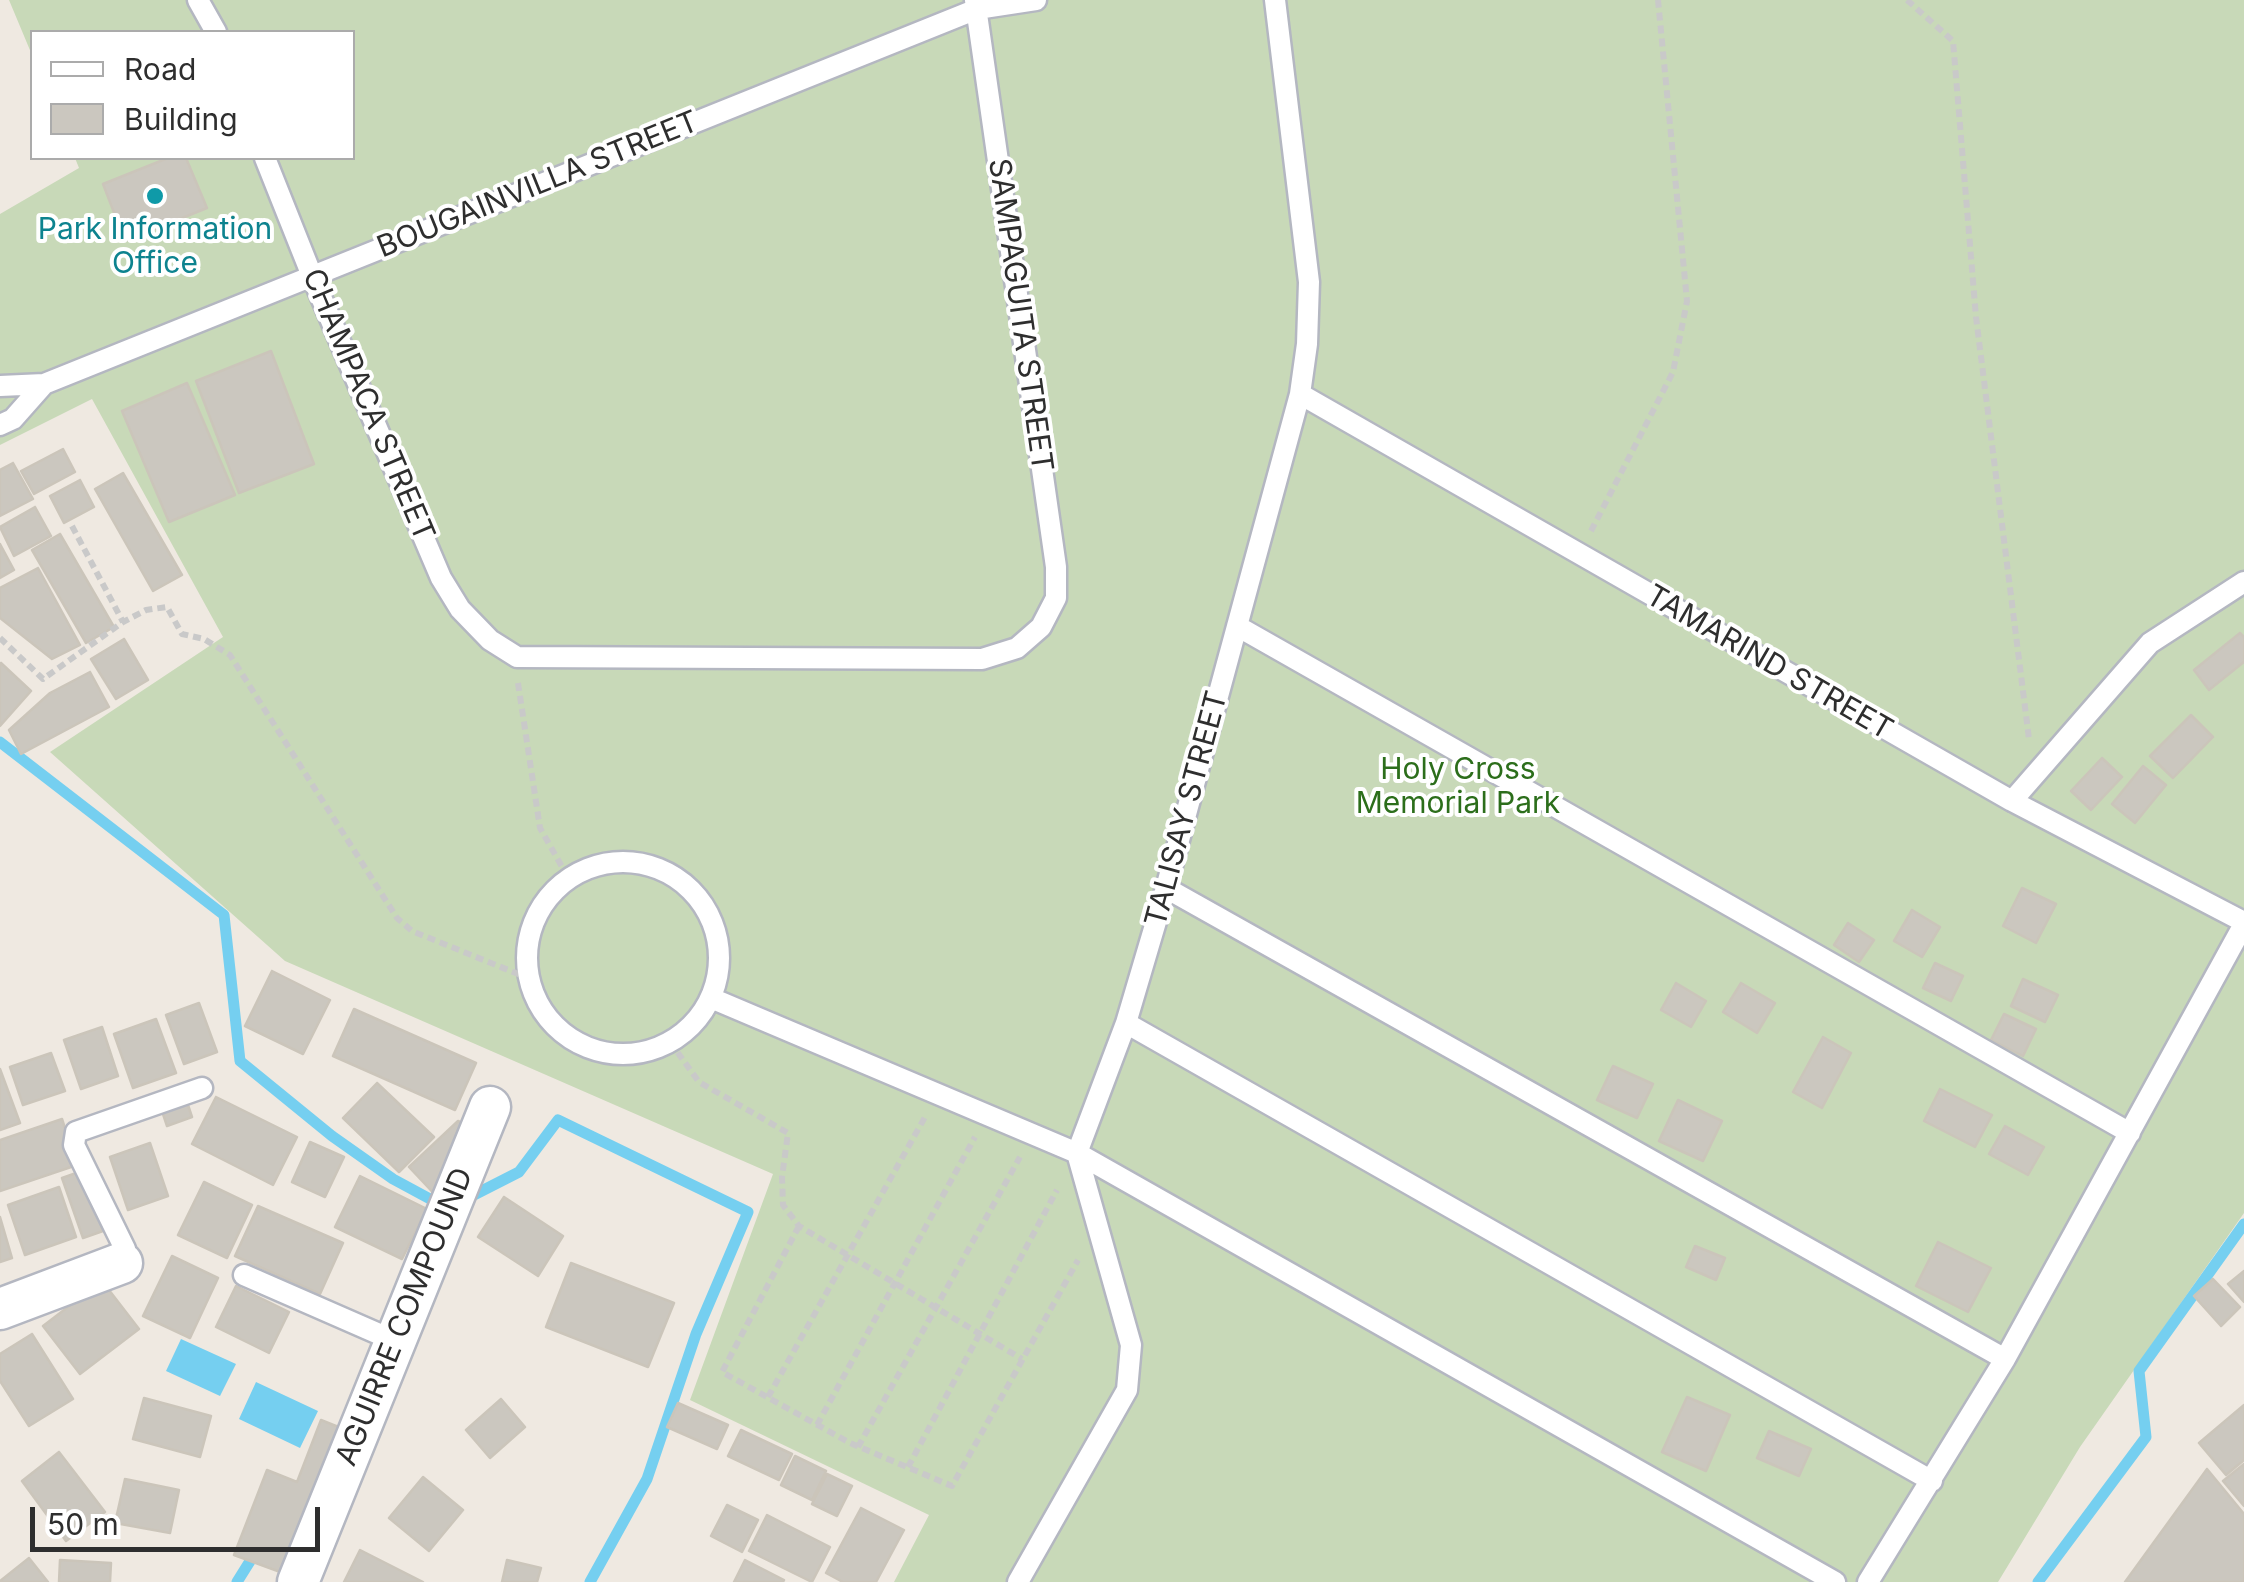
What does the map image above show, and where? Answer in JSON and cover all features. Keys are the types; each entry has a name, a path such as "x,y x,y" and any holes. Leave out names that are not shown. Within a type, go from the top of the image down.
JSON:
{"street":[{"name":"AGUIRRE COMPOUND","path":"298,1582 490,1107"},
{"path":"0,1309 122,1263"}],"lane":[{"path":"198,0 215,30"},
{"name":"BOUGAINVILLA STREET","path":"0,386 44,384 976,5 1036,0"},
{"name":"TALISAY STREET","path":"1078,1153 1126,1023 1166,888 1300,394 1308,344 1309,282 1275,0"},
{"name":"SAMPAGUITA STREET","path":"517,656 982,660 1018,648 1040,626 1056,598 1056,567 976,5"},
{"name":"CHAMPACA STREET","path":"266,160 442,578 460,609 490,640 517,656"},
{"name":"BOUGAINVILLA STREET","path":"0,425 13,419 44,384"},
{"name":"TAMARIND STREET","path":"1300,394 2012,801 2244,923"},
{"path":"2012,801 2150,643 2244,582"},
{"path":"1236,626 2130,1133"},
{"path":"611,862 634,862 656,868 684,885 707,910 716,931 718,976 711,998 687,1030 670,1042 626,1055 604,1053 582,1046 547,1018 528,978 530,933 552,894 569,878 611,862"},
{"path":"1166,888 2005,1359"},
{"path":"1868,1582 2005,1359 2244,923"},
{"path":"711,998 1078,1153 1836,1582"},
{"path":"1126,1023 1932,1481"},
{"path":"122,1263 124,1249 74,1145 76,1132 202,1088"},
{"path":"1018,1582 1127,1390 1131,1344 1078,1153"},
{"path":"244,1276 395,1341"}],"path":[{"path":"1579,554 1673,372 1688,301 1658,0"},
{"path":"1907,0 1952,41 1976,318 2034,777"},
{"path":"72,526 123,622"},
{"path":"0,638 43,679 123,622 146,610 166,608 182,634 204,640 230,655 397,918 412,931 528,978"},
{"path":"517,656 518,701 540,828 569,878"},
{"path":"670,1042 699,1082 788,1134 783,1205 798,1226 1022,1360"},
{"path":"768,1397 938,1094"},
{"path":"817,1425 988,1115"},
{"path":"858,1447 1032,1134"},
{"path":"908,1466 1078,1153"},
{"path":"798,1226 722,1372 858,1447 952,1486 1098,1224"}],"green space":[{"name":"Holy Cross Memorial Park","path":"9,0 2244,0 2244,1213 2080,1447 1998,1582 894,1582 929,1515 690,1400 773,1174 285,961 50,752 223,637 92,399 0,445 0,214 79,168 76,160 355,160 355,30 30,30 30,50"}],"water":[{"path":"181,1339 236,1364 220,1396 166,1371"},
{"path":"256,1382 318,1411 300,1448 239,1419"}],"building":[{"name":"Park Information Office","path":"163,160 187,160 207,208 125,241 103,184"},
{"path":"271,351 314,464 239,493 196,381"},
{"path":"187,383 235,495 169,522 122,411"},
{"path":"63,449 75,472 34,494 21,471"},
{"path":"13,463 33,499 0,516 0,470"},
{"path":"123,473 182,575 153,591 95,489"},
{"path":"80,480 94,507 64,523 50,496"},
{"path":"35,507 51,536 14,556 0,527"},
{"path":"60,534 114,627 86,643 32,550"},
{"path":"0,544 14,570 0,578"},
{"path":"38,568 80,645 52,659 0,618 0,588"},
{"path":"2240,633 2244,637 2244,662 2209,690 2194,670"},
{"path":"124,639 148,680 116,699 91,659"},
{"path":"0,664 31,691 0,726"},
{"path":"90,672 109,707 21,754 9,730 50,693"},
{"path":"2191,715 2213,737 2173,778 2150,756"},
{"path":"2102,758 2122,777 2091,810 2071,791"},
{"path":"2143,766 2166,785 2135,823 2112,804"},
{"path":"2022,888 2056,904 2036,943 2003,926"},
{"path":"1912,910 1940,927 1922,957 1894,941"},
{"path":"1848,923 1874,940 1859,962 1834,945"},
{"path":"1935,963 1963,976 1951,1001 1923,988"},
{"path":"272,971 330,1000 303,1054 245,1026"},
{"path":"2023,979 2058,995 2045,1022 2011,1006"},
{"path":"1676,983 1706,1001 1691,1027 1661,1010"},
{"path":"1741,983 1775,1003 1757,1033 1723,1012"},
{"path":"199,1003 217,1052 184,1064 166,1015"},
{"path":"354,1009 476,1063 455,1110 333,1056"},
{"path":"2004,1014 2036,1029 2023,1056 1991,1040"},
{"path":"156,1019 176,1073 133,1088 114,1034"},
{"path":"102,1027 118,1076 81,1089 64,1040"},
{"path":"1823,1037 1851,1053 1822,1108 1793,1092"},
{"path":"51,1053 65,1091 23,1105 10,1067"},
{"path":"1613,1066 1653,1084 1637,1118 1597,1100"},
{"path":"0,1069 20,1123 0,1130"},
{"path":"377,1083 434,1137 399,1172 343,1118"},
{"path":"1940,1089 1992,1115 1975,1147 1924,1121"},
{"path":"185,1096 192,1117 167,1126 160,1105"},
{"path":"216,1097 297,1137 273,1185 192,1144"},
{"path":"1678,1100 1722,1121 1703,1161 1659,1141"},
{"path":"62,1119 77,1165 0,1191 0,1140"},
{"path":"458,1121 473,1128 440,1200 409,1167"},
{"path":"2005,1126 2044,1147 2028,1175 1989,1154"},
{"path":"310,1142 344,1157 325,1197 292,1182"},
{"path":"150,1143 168,1196 128,1210 110,1157"},
{"path":"82,1171 103,1231 83,1238 62,1178"},
{"path":"360,1176 427,1209 402,1259 335,1227"},
{"path":"204,1182 252,1205 227,1258 178,1235"},
{"path":"59,1187 76,1237 25,1255 8,1205"},
{"path":"504,1197 563,1236 538,1276 478,1237"},
{"path":"258,1206 343,1243 320,1294 235,1256"},
{"path":"0,1217 12,1258 0,1262"},
{"path":"1938,1242 1991,1268 1968,1312 1916,1286"},
{"path":"1695,1246 1725,1258 1716,1280 1686,1267"},
{"path":"172,1256 218,1278 190,1338 143,1316"},
{"path":"571,1263 674,1303 648,1367 546,1327"},
{"path":"2244,1271 2244,1302 2228,1284"},
{"path":"2213,1279 2240,1307 2221,1326 2194,1296"},
{"path":"102,1281 139,1329 80,1374 43,1326"},
{"path":"236,1286 289,1312 269,1353 216,1327"},
{"path":"32,1334 73,1399 29,1426 0,1381 0,1354"},
{"path":"1687,1397 1730,1415 1706,1471 1662,1452"},
{"path":"144,1398 211,1416 200,1457 133,1439"},
{"path":"501,1399 525,1427 490,1458 466,1430"},
{"path":"678,1403 728,1425 717,1449 667,1427"},
{"path":"2244,1405 2244,1460 2226,1475 2199,1443"},
{"path":"321,1420 341,1428 283,1573 234,1555 267,1470 297,1482"},
{"path":"741,1430 792,1454 779,1480 728,1456"},
{"path":"1769,1431 1811,1449 1799,1476 1757,1458"},
{"path":"59,1452 105,1512 66,1541 22,1481"},
{"path":"795,1456 826,1471 812,1500 781,1485"},
{"path":"2244,1464 2244,1506 2223,1481"},
{"path":"2207,1469 2244,1514 2244,1582 2125,1582"},
{"path":"827,1474 852,1486 837,1516 812,1504"},
{"path":"423,1477 463,1510 429,1551 389,1518"},
{"path":"125,1479 179,1490 170,1533 115,1523"},
{"path":"727,1505 758,1520 742,1552 711,1536"},
{"path":"861,1508 904,1530 876,1582 843,1582 826,1573"},
{"path":"767,1515 830,1547 812,1582 749,1551"},
{"path":"360,1550 423,1582 344,1582"},
{"path":"29,1558 48,1582 0,1582 0,1581"},
{"path":"60,1560 111,1563 110,1582 59,1582"},
{"path":"507,1560 541,1568 537,1582 502,1582"},
{"path":"745,1560 784,1580 783,1582 734,1582"}],"waterway":[{"path":"0,742 224,915 240,1061 332,1136 393,1179 443,1206"},
{"path":"464,1200 519,1172 558,1120 748,1212 696,1334 647,1479 590,1582"},
{"path":"2038,1582 2146,1437 2139,1371 2244,1224"},
{"path":"237,1582 257,1550"}],"place":[{"name":"Park Information Office","path":"155,196"}]}
